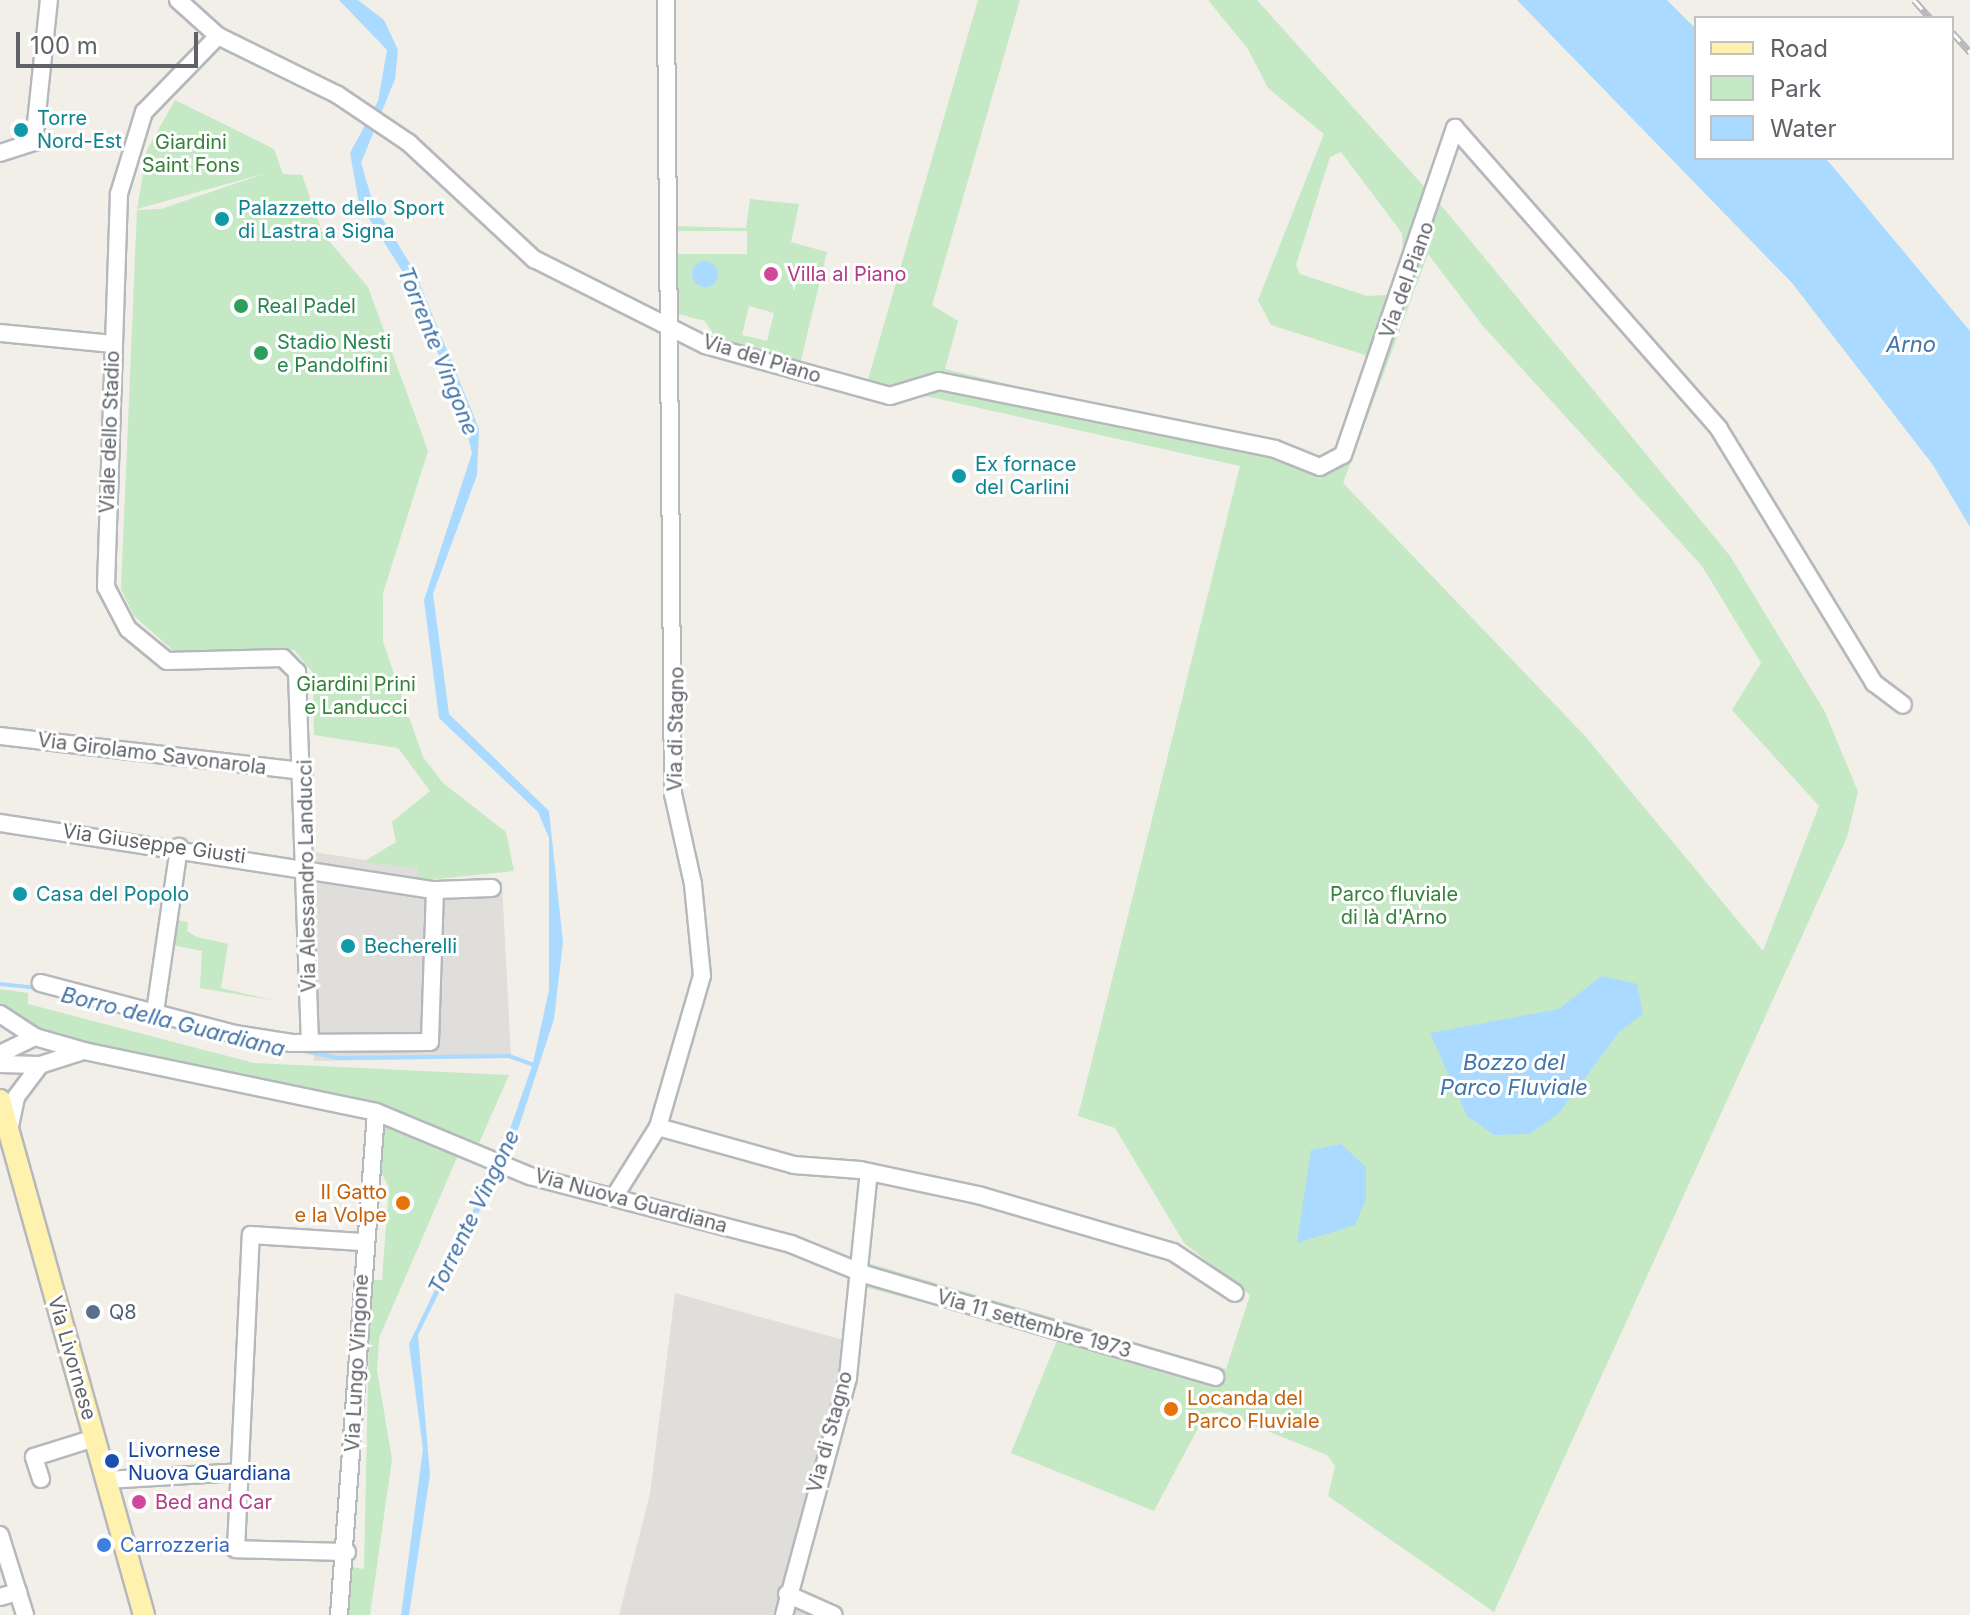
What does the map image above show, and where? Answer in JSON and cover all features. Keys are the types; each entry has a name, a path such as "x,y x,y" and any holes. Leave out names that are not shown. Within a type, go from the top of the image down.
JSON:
{"main road":[{"name":"Via Livornese","path":"0,1100 144,1615"}],"street":[{"path":"0,153 34,142 49,0"},
{"name":"Via del Piano","path":"178,0 218,36 338,95 399,136 534,259 667,323 705,345 890,396 939,381 1333,467 1343,455 1430,217 1455,128 1719,429 1874,683 1903,705"},
{"path":"666,0 667,323"},
{"name":"Viale dello Stadio","path":"218,36 159,90 128,153 112,344 106,587 113,610 146,649 167,661 283,658 303,684 303,710"},
{"name":"Via di Stagno","path":"616,1194 658,1127 702,976 693,884 673,794 677,658 667,323"},
{"path":"0,333 32,333 112,344"},
{"name":"Via Alessandro Landucci","path":"303,710 310,1041"},
{"name":"Via Girolamo Savonarola","path":"0,736 304,771"},
{"name":"Via Giuseppe Giusti","path":"0,823 308,865 435,890 492,888"},
{"path":"155,1012 179,847"},
{"path":"41,983 235,1034 310,1041 430,1042 435,890"},
{"name":"Via Nuova Guardiana","path":"0,1014 35,1037 84,1051 376,1112 456,1141 530,1176 616,1194 854,1269"},
{"path":"0,1054 35,1037"},
{"name":"Via Nuova Guardiana","path":"0,1064 40,1065 84,1051"},
{"path":"11,1143 11,1112 40,1065"},
{"name":"Via Lungo Vingone","path":"339,1615 347,1552 362,1242 376,1112"},
{"path":"658,1127 794,1165 869,1172 1173,1252 1235,1293"},
{"name":"Via di Stagno","path":"784,1615 787,1594 848,1377 854,1269 868,1220 869,1172"},
{"path":"347,1552 236,1549 239,1472 251,1235 362,1242"},
{"name":"Via 11 settembre 1973","path":"854,1269 1215,1377"},
{"path":"41,1479 34,1457 95,1438"},
{"path":"106,1480 239,1472"},
{"path":"0,1535 25,1615"},
{"path":"0,1597 18,1592"},
{"path":"787,1594 834,1615"}],"shaded area":[{"path":"313,852 418,868 418,881 502,882 511,1058 314,1061"},
{"path":"675,1293 861,1345 796,1607 810,1615 619,1615 650,1494"}],"green space":[{"name":"Parco fluviale di là d'Arno","path":"978,0 1020,0 932,305 958,321 945,369 1318,458 1338,445 1368,366 1365,355 1271,325 1258,300 1324,134 1268,88 1248,49 1208,0 1257,0 1445,210 1730,556 1825,712 1858,792 1847,837 1494,1612 1328,1496 1335,1466 1327,1455 1221,1412 1206,1413 1154,1511 1011,1453 1058,1338 865,1287 868,1263 1226,1369 1250,1295 1184,1243 1115,1128 1078,1116 1240,466 867,383","holes":["1341,152 1402,233 1403,253 1388,295 1367,296 1300,274 1296,265 1330,157","1428,254 1483,326 1702,566 1761,663 1732,710 1819,806 1763,951 1585,736 1343,483"]},
{"name":"Stadio Nesti e Pandolfini","path":"175,100 274,149 283,174 302,175 323,234 368,287 428,451 383,593 383,642 423,757 443,783 506,832 514,871 417,881 418,868 363,862 396,842 392,822 430,791 398,748 314,735 313,673 294,650 176,653 134,616 121,589 137,210 161,209 266,173 137,209 147,150"},
{"name":"Villa al Piano","path":"750,199 799,204 791,242 827,252 800,364 720,344 705,321 667,311 669,226 746,228","holes":["672,231 747,231 747,254 672,254","749,306 774,313 767,341 742,335"]},
{"path":"176,920 188,922 187,931 197,937 228,944 221,988 277,1001 200,988 202,951 172,945"},
{"path":"0,989 28,993 28,1004 254,1063 509,1075 479,1143 395,1111 41,1038 0,1007"},
{"path":"384,1122 459,1153 379,1338 377,1370 392,1459 370,1615 347,1615 352,1567 364,1569 370,1280 382,1280 389,1187 379,1169"}],"water":[{"name":"Torrente Vingone","path":"339,0 358,0 384,20 398,50 395,79 361,163 373,203 415,272 479,429 477,475 433,594 449,714 549,811 563,942 554,1019 514,1142 418,1335 430,1475 409,1615 401,1615 423,1449 409,1344 504,1146 533,1063 549,990 549,838 538,812 439,718 424,600 472,453 459,402 403,272 359,203 350,153 378,101 387,50"},
{"name":"Arno","path":"1517,0 1667,0 1694,27 1694,160 1827,160 1834,168 1970,331 1970,527 1933,465 1792,283"},
{"path":"705,261 714,265 718,274 714,283 705,287 696,283 692,274 696,265"},
{"name":"Bozzo del Parco Fluviale","path":"1602,976 1637,984 1643,1014 1620,1031 1559,1113 1530,1134 1494,1135 1467,1116 1430,1033 1559,1009"},
{"path":"1341,1144 1366,1167 1366,1199 1355,1225 1297,1243 1311,1150"}],"waterway":[{"name":"Borro della Guardiana","path":"0,984 37,988"},
{"name":"Borro della Guardiana","path":"169,1025 338,1058 509,1056 534,1065"}],"railway":[{"path":"1914,0 1928,16"},
{"path":"1954,34 1970,52"}],"place":[{"name":"Torre Nord-Est","path":"21,130"},
{"name":"Palazzetto dello Sport di Lastra a Signa","path":"222,219"},
{"name":"Villa al Piano","path":"771,274"},
{"name":"Real Padel","path":"241,306"},
{"name":"Stadio Nesti e Pandolfini","path":"261,353"},
{"name":"Ex fornace del Carlini","path":"959,476"},
{"name":"Casa del Popolo","path":"20,894"},
{"name":"Becherelli","path":"348,946"},
{"name":"Il Gatto e la Volpe","path":"403,1203"},
{"name":"Q8","path":"93,1312"},
{"name":"Locanda del Parco Fluviale","path":"1171,1409"},
{"name":"Livornese Nuova Guardiana","path":"112,1461"},
{"name":"Bed and Car","path":"139,1502"},
{"name":"Carrozzeria","path":"104,1545"}],"park label":[{"name":"Giardini Saint Fons","path":"191,154"},
{"name":"Giardini Prini e Landucci","path":"356,696"}]}
